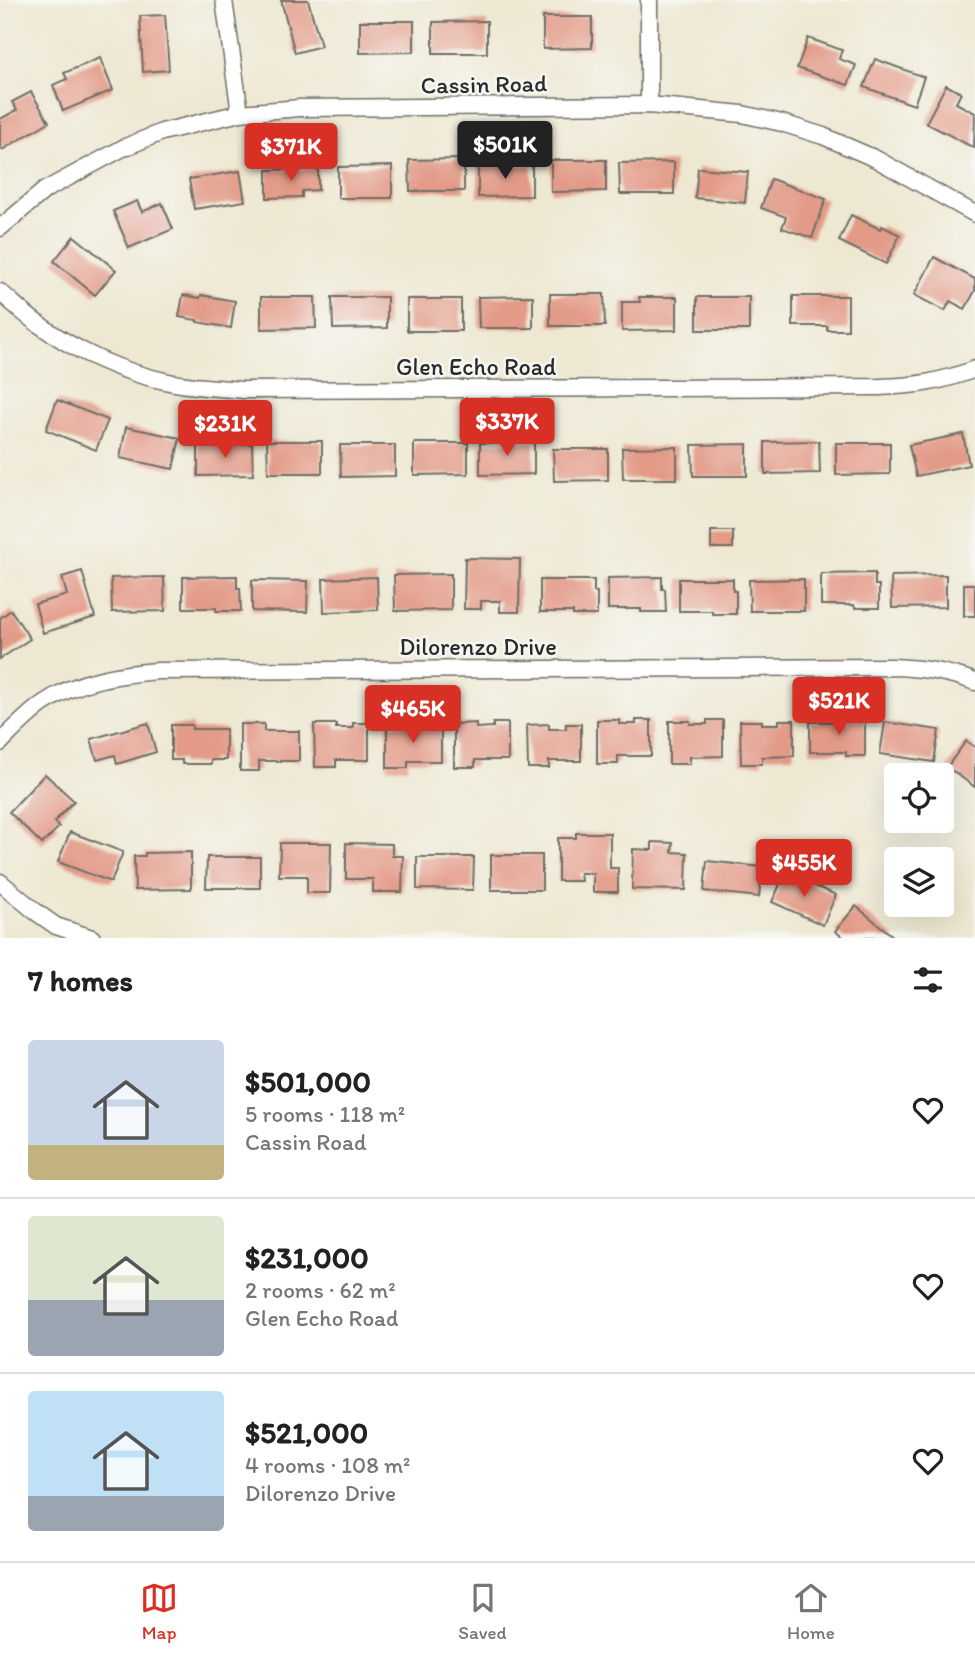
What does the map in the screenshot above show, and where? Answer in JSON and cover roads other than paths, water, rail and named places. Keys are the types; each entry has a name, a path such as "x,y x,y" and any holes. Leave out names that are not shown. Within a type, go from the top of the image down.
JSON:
{"street":[{"path":"224,0 240,113"},
{"path":"649,0 649,105"},
{"name":"Cassin Road","path":"0,228 45,190 123,148 162,132 240,113 300,108 649,105 742,114 782,122 823,136 876,159 975,214"},
{"name":"Glen Echo Road","path":"0,292 35,322 99,359 134,373 204,387 244,390 879,387 917,386 950,379 975,369"},
{"name":"Dilorenzo Drive","path":"0,743 25,718 63,692 92,681 159,671 892,667 932,669 975,682"},
{"path":"0,882 57,926 92,938"}]}
